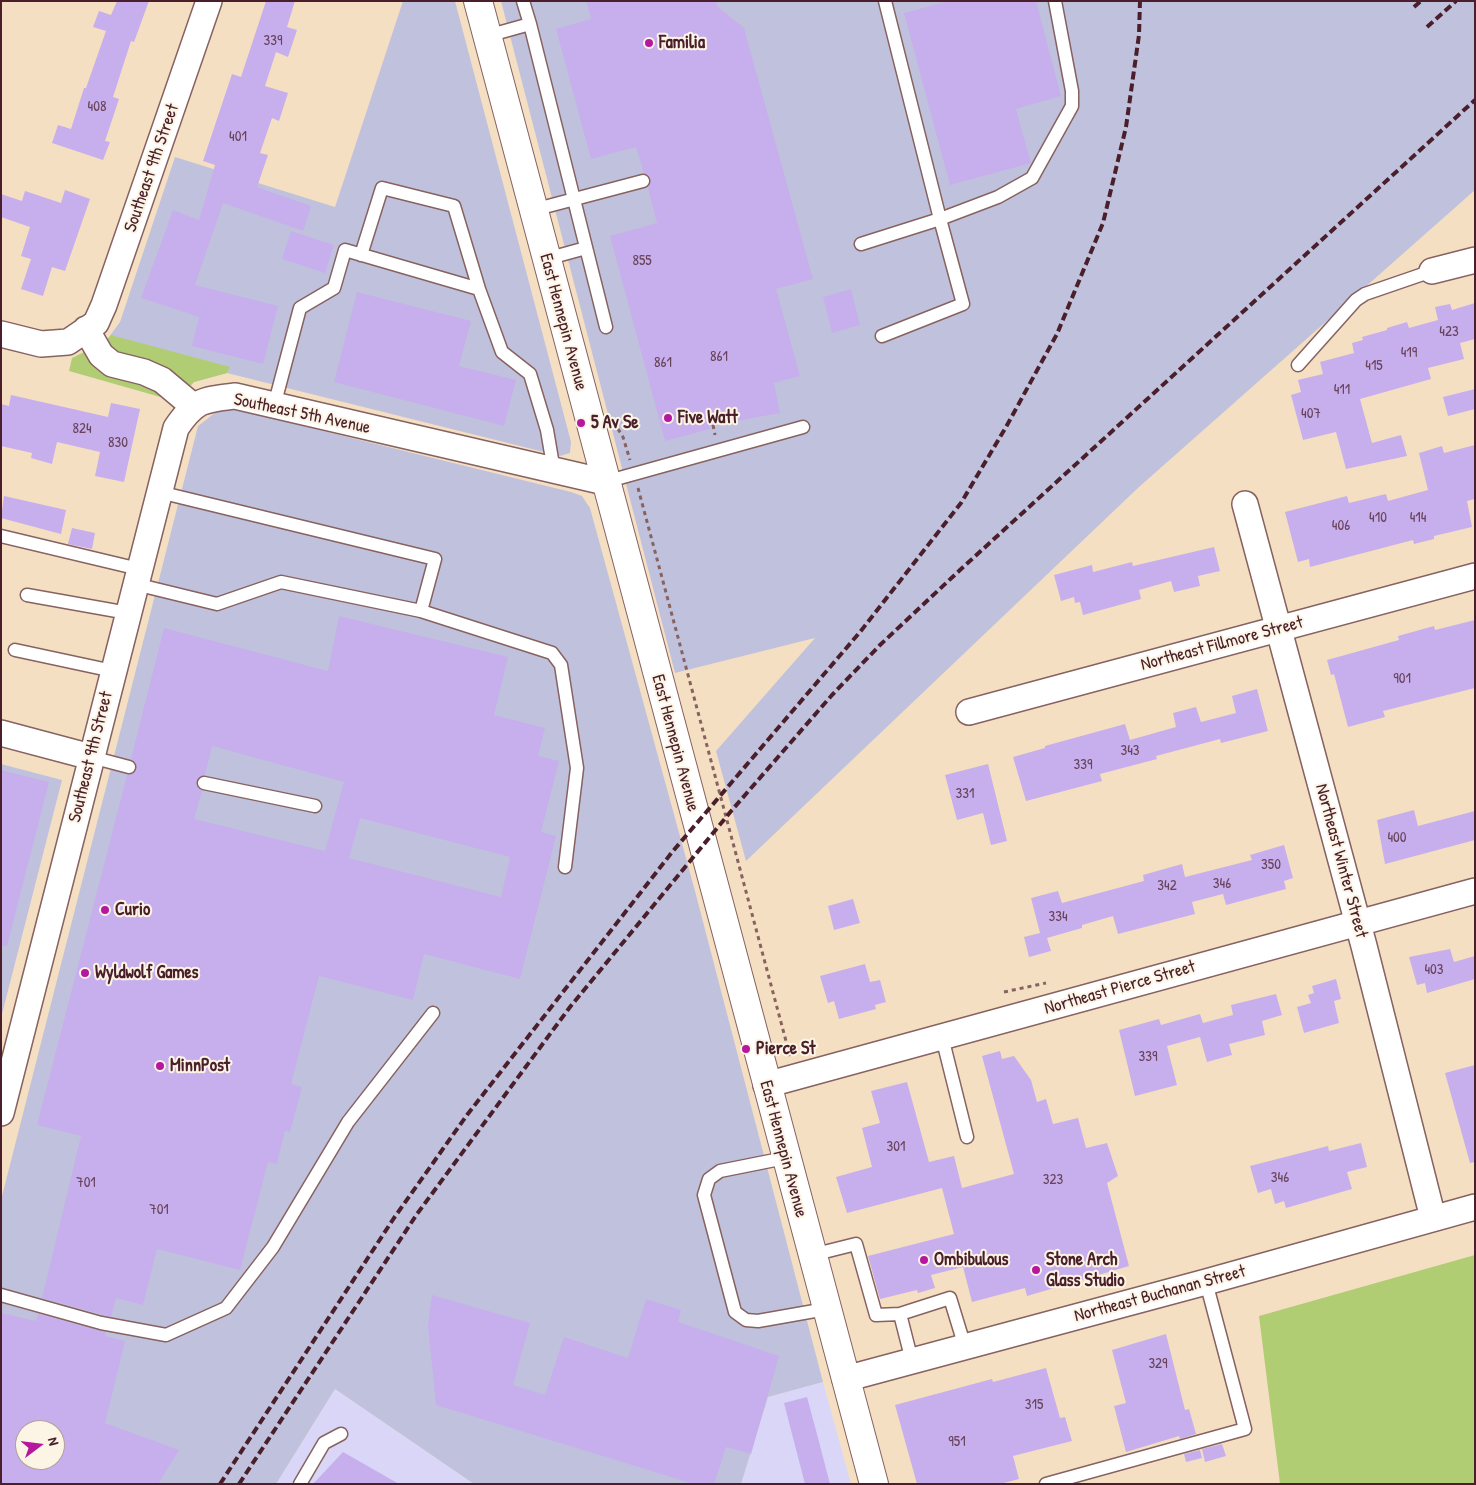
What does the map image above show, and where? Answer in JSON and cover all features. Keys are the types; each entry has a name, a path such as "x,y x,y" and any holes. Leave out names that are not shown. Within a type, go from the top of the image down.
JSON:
{"main road":[{"name":"East Hennepin Avenue","path":"478,1 785,1158 874,1484"}],"street":[{"name":"Southeast 9th Street","path":"86,329 96,323 104,305 209,1"},
{"path":"1432,271 1475,260"},
{"path":"1,334 41,344 68,342 86,329 101,355 112,364 144,372 162,380 193,406"},
{"name":"Southeast 5th Avenue","path":"193,406 208,399 235,396 605,482"},
{"name":"Southeast 9th Street","path":"1,1113 176,428 193,406"},
{"name":"Northeast Winter Street","path":"1245,504 1357,922 1433,1218"},
{"name":"Northeast Fillmore Street","path":"969,712 1475,576"},
{"path":"1,734 91,757"},
{"name":"Northeast Pierce Street","path":"766,1085 1475,891"},
{"name":"Northeast Buchanan Street","path":"845,1379 1206,1282 1475,1207"}],"lane":[{"path":"523,1 606,327"},
{"path":"882,336 962,304 885,1"},
{"path":"861,244 940,219 998,197 1032,178 1072,106 1072,91 1055,1"},
{"path":"486,36 530,24"},
{"path":"533,210 642,181"},
{"path":"361,255 382,188 454,206 479,289 502,352 530,374 547,430 554,471"},
{"path":"546,259 586,248"},
{"path":"274,406 300,308 334,288 345,250 479,289"},
{"path":"1298,365 1356,300 1365,294 1432,271"},
{"path":"605,482 803,427"},
{"path":"159,492 436,559 420,611"},
{"path":"1,536 137,576 218,604 281,582 420,611 552,653 561,665 577,768 565,866"},
{"path":"27,595 128,613"},
{"path":"15,650 113,671"},
{"path":"91,757 129,766"},
{"path":"204,783 314,806"},
{"path":"1,1295 101,1323 166,1335 226,1308 273,1246 348,1122 433,1013"},
{"path":"942,1037 967,1137"},
{"path":"785,1158 720,1171 709,1179 704,1195 735,1312 746,1320 758,1321 826,1309"},
{"path":"812,1255 856,1244 876,1315 900,1314 950,1298 965,1347"},
{"path":"1046,1484 1245,1429 1206,1282"},
{"path":"900,1314 912,1361"},
{"path":"300,1484 324,1443 341,1434"}],"path":[{"path":"623,437 796,1077"},
{"path":"1004,992 1046,983"}],"shaded area":[{"path":"403,1 455,1 571,442 570,453 560,456 227,373 194,382 190,386 106,341 120,322 175,157 335,207"},
{"path":"501,1 1475,1 1475,190 1139,487 746,861 716,751 815,638 675,673"},
{"path":"230,408 571,492 582,496 590,508 695,891 823,1382 768,1397 741,1484 474,1484 335,1389 276,1484 1,1484 1,1200 198,426 216,412"},
{"path":"1,764 62,780 1,1018"},
{"path":"823,1382 851,1484 741,1484 768,1397"},
{"path":"335,1389 474,1484 276,1484"}],"green space":[{"path":"111,335 230,367 227,373 194,382 187,389 116,358 106,341"},
{"path":"84,352 160,384 164,398 69,371 72,358"},
{"path":"1475,1255 1475,1484 1280,1484 1259,1316"}],"building":[{"path":"117,1 149,1 134,42 131,41 113,97 119,99 105,141 110,142 103,160 52,143 58,125 71,129 84,88 86,88 106,31 93,27 99,11 111,15"},
{"path":"266,1 295,1 287,27 297,30 288,57 276,52 265,86 288,93 279,121 272,118 260,153 268,155 257,187 311,206 303,231 223,203 195,285 278,306 263,364 192,346 199,317 141,298 173,210 199,220 215,165 203,161 232,74 241,77"},
{"path":"586,1 716,1 717,6 744,28 813,279 776,289 800,376 774,383 780,413 709,426 710,429 665,441 610,236 657,223 648,188 651,178 644,173 636,147 591,159 556,29 591,19"},
{"path":"949,1 1036,1 1061,96 1016,109 1031,163 950,185 904,13"},
{"path":"65,190 90,199 65,271 52,267 43,296 21,289 31,259 21,256 30,227 1,217 1,194 22,201 25,191 61,203"},
{"path":"291,231 334,245 325,273 282,259"},
{"path":"851,289 860,325 832,333 823,297"},
{"path":"357,292 471,321 459,366 516,380 504,426 334,382"},
{"path":"1475,303 1475,339 1460,343 1464,359 1428,368 1431,379 1360,399 1372,443 1401,435 1407,456 1346,469 1336,432 1303,440 1291,395 1301,392 1298,380 1323,374 1320,362 1354,353 1352,343 1363,340 1362,337 1387,330 1387,328 1407,322 1409,328 1438,320 1435,307 1450,304 1452,310"},
{"path":"1475,389 1475,409 1448,416 1443,397"},
{"path":"11,395 108,417 111,403 140,409 124,482 95,476 100,452 57,442 52,464 31,458 32,453 1,446 1,404 9,406"},
{"path":"1475,445 1475,499 1467,501 1472,527 1434,536 1434,539 1414,544 1413,540 1310,567 1309,559 1298,562 1285,512 1347,496 1349,503 1386,494 1388,501 1428,490 1419,453 1442,446 1444,453"},
{"path":"4,496 66,510 61,534 1,518"},
{"path":"72,528 95,533 92,549 68,544"},
{"path":"1214,547 1220,571 1198,576 1200,586 1174,592 1171,581 1139,590 1141,599 1083,615 1080,602 1075,603 1074,597 1061,601 1054,575 1092,565 1093,572 1132,562 1133,566"},
{"path":"339,616 508,657 494,715 545,728 538,756 559,761 541,832 556,836 520,979 424,954 413,1000 319,976 291,1084 302,1087 296,1110 290,1132 285,1131 277,1164 268,1162 240,1270 157,1249 143,1305 116,1298 111,1317 42,1298 81,1136 37,1125 127,775 134,773 137,769 135,762 131,759 164,628 328,671","holes":["212,746 344,782 325,851 194,819 202,791 196,786 196,781 205,775","360,818 510,857 501,897 349,858"]},
{"path":"1475,620 1475,688 1383,711 1385,717 1348,727 1334,674 1331,675 1327,660 1399,640 1398,636 1434,626 1435,630"},
{"path":"1257,689 1268,731 1221,743 1220,739 1156,756 1157,759 1100,774 1102,781 1026,801 1013,757 1045,748 1045,746 1125,724 1130,740 1176,727 1173,713 1196,707 1201,722 1236,713 1232,696"},
{"path":"988,764 1007,841 991,845 983,813 957,820 945,775"},
{"path":"1,770 49,782 7,946 1,945"},
{"path":"1414,810 1418,826 1475,811 1475,840 1385,864 1377,820"},
{"path":"1284,845 1293,878 1284,881 1286,889 1226,905 1223,894 1192,902 1195,914 1118,934 1113,916 1082,925 1082,928 1047,938 1051,951 1029,957 1024,937 1040,933 1031,898 1058,891 1062,903 1144,881 1143,875 1182,864 1185,877 1252,860 1250,855"},
{"path":"853,899 860,923 834,930 828,906"},
{"path":"1450,949 1454,962 1475,956 1475,979 1427,993 1425,983 1417,985 1409,957"},
{"path":"865,964 870,982 880,980 886,1002 875,1005 876,1009 839,1019 834,1001 828,1003 820,976"},
{"path":"1336,979 1341,999 1334,1001 1339,1023 1304,1033 1297,1007 1311,1003 1308,995 1314,993 1312,986"},
{"path":"1276,994 1282,1015 1262,1021 1265,1035 1229,1044 1232,1055 1207,1062 1200,1037 1167,1046 1177,1085 1135,1096 1119,1030 1159,1019 1161,1025 1200,1014 1203,1023 1233,1015 1231,1005"},
{"path":"1000,1051 1002,1059 1014,1056 1031,1080 1037,1102 1046,1099 1053,1124 1078,1118 1086,1148 1107,1143 1118,1176 1107,1183 1129,1266 1027,1296 1025,1288 972,1302 963,1267 931,1275 935,1288 918,1293 917,1290 880,1299 868,1256 954,1234 942,1188 847,1213 836,1177 872,1167 862,1128 880,1123 871,1091 907,1082 929,1162 954,1156 962,1188 1014,1174 982,1056"},
{"path":"1475,1065 1475,1162 1470,1163 1445,1073"},
{"path":"1361,1143 1367,1167 1347,1172 1352,1189 1286,1208 1284,1201 1275,1204 1271,1189 1258,1193 1250,1166 1328,1146 1329,1151"},
{"path":"432,1295 530,1323 513,1385 545,1395 564,1337 628,1358 646,1299 681,1310 678,1322 779,1356 751,1454 726,1447 714,1484 694,1484 436,1405 428,1326"},
{"path":"1,1313 36,1321 38,1314 106,1332 105,1336 125,1341 105,1423 179,1450 158,1484 1,1484"},
{"path":"1166,1334 1185,1410 1189,1409 1196,1434 1180,1439 1179,1436 1126,1452 1114,1406 1126,1403 1112,1350"},
{"path":"1046,1368 1060,1418 1065,1417 1072,1441 1013,1456 1019,1479 1000,1484 917,1484 895,1405 992,1379 993,1382"},
{"path":"807,1397 830,1484 805,1484 784,1403"},
{"path":"1222,1444 1226,1456 1205,1462 1202,1449"},
{"path":"1200,1450 1202,1458 1186,1462 1184,1454"},
{"path":"343,1452 399,1484 313,1484"}],"railway":[{"path":"220,1484 394,1218 467,1115 673,851 860,632 961,503 1006,427 1057,334 1103,223 1126,127 1139,35 1140,1"},
{"path":"1414,7 1421,1"},
{"path":"1427,27 1456,1"},
{"path":"239,1484 417,1214 570,1007 732,810 832,695 880,645 960,570 1475,100"}],"place":[{"name":"Familia","path":"649,43"},
{"name":"Five Watt","path":"668,418"},
{"name":"5 Av Se","path":"581,423"},
{"name":"Curio","path":"105,910"},
{"name":"Wyldwolf Games","path":"85,973"},
{"name":"Pierce St","path":"746,1049"},
{"name":"MinnPost","path":"160,1066"},
{"name":"Ombibulous","path":"924,1260"},
{"name":"Stone Arch Glass Studio","path":"1036,1270"}]}
